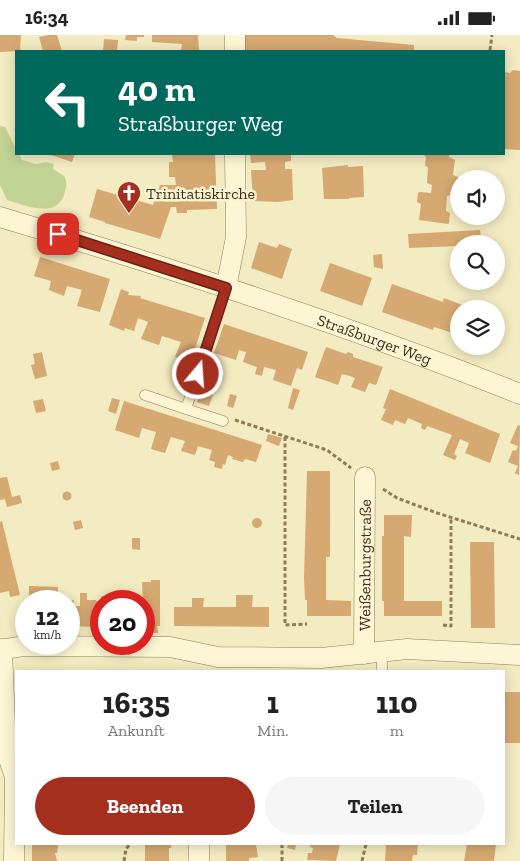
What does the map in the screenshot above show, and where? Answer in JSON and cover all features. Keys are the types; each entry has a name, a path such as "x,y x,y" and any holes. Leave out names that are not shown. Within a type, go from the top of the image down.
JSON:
{"street":[{"path":"235,35 235,50"},
{"path":"226,288 236,237 235,155"},
{"name":"Straßburger Weg","path":"0,217 349,329 520,393"},
{"name":"Weißenburgstraße","path":"365,477 376,659"},
{"name":"Weißenburgstraße","path":"1,649 24,646 170,647 196,662 218,657 376,659 407,649 520,655"},
{"path":"1,649 6,750 14,771"},
{"path":"14,861 15,819"},
{"path":"198,861 199,845"}],"lane":[{"path":"186,409 226,288"},
{"path":"146,395 223,421"}],"path":[{"path":"490,50 492,35"},
{"path":"285,437 285,625 307,625"},
{"path":"443,625 451,625 451,517"},
{"path":"124,861 126,849 129,845"},
{"path":"282,845 282,861"},
{"path":"362,861 366,845"}],"green space":[{"path":"0,126 5,127 15,147 15,155 20,155 22,160 36,164 46,162 54,164 53,169 64,176 66,188 60,202 54,207 39,208 7,200 0,185"}],"building":[{"path":"0,35 21,35 20,50 0,52"},
{"path":"57,35 62,50 43,50 39,37"},
{"path":"126,35 144,35 144,37 137,37 137,41 125,40"},
{"path":"152,35 198,35 199,50 181,50 182,44 152,42"},
{"path":"239,35 333,35 337,38 414,45 414,50 239,50"},
{"path":"104,39 118,40 117,50 103,50"},
{"path":"513,70 520,71 520,150 505,149 505,72 510,73"},
{"path":"51,155 75,155 72,162"},
{"path":"172,155 215,155 217,209 187,210 187,213 177,213 176,207 171,207 160,239 89,217 97,189 153,205 160,185 176,185 175,177 169,177 169,162 173,162"},
{"path":"250,155 291,155 291,161 285,162 285,169 292,169 293,200 278,202 253,201 251,170 266,170 265,162 251,163"},
{"path":"424,155 449,155 449,157 455,160 454,170 450,170 450,195 447,196 446,211 450,213 448,224 419,220 421,204 417,202 418,193 431,193 432,185 427,183 428,167 425,166 426,157"},
{"path":"348,165 348,167 363,166 364,197 324,199 322,168"},
{"path":"480,230 481,235 450,235 450,246 409,248 408,234"},
{"path":"259,242 277,248 279,244 292,249 282,279 251,268"},
{"path":"382,254 383,269 374,267 373,255"},
{"path":"40,257 110,279 100,312 77,306 82,290 67,286 64,296 49,290 51,281 34,276"},
{"path":"330,263 372,278 362,306 320,291"},
{"path":"392,284 443,302 444,298 450,300 450,332 434,327 433,330 382,312"},
{"path":"121,289 129,292 128,295 141,296 140,298 205,318 189,367 178,363 180,359 175,357 181,342 162,336 159,345 141,339 148,322 138,318 134,331 125,328 124,331 109,325"},
{"path":"224,324 308,352 302,370 297,368 291,386 273,380 276,370 264,367 262,376 255,374 257,367 243,362 246,352 239,350 236,360 214,353"},
{"path":"326,347 346,354 348,352 353,354 353,357 383,367 376,385 369,383 365,392 351,387 355,378 347,375 342,374 338,385 315,377"},
{"path":"42,352 47,376 35,379 31,365 35,364 33,354"},
{"path":"293,388 300,390 293,410 288,408"},
{"path":"390,389 500,434 490,463 465,453 469,443 460,439 454,454 457,456 455,460 443,455 452,435 427,426 425,430 421,428 422,424 408,418 405,424 395,420 393,425 381,420 386,409 383,408"},
{"path":"201,390 213,394 209,406 197,402"},
{"path":"230,394 237,396 233,408 227,406"},
{"path":"112,398 120,400 116,414 108,411"},
{"path":"43,399 46,411 36,413 33,401"},
{"path":"124,401 262,445 256,462 245,459 243,462 232,459 233,457 228,455 222,469 214,467 215,462 209,460 212,450 198,446 195,455 181,451 185,441 171,437 165,453 151,449 156,432 142,428 139,438 115,430"},
{"path":"518,425 520,426 519,475 515,473 518,466 508,462 513,450 516,451 518,446 510,443"},
{"path":"268,434 282,438 279,446 266,441"},
{"path":"58,461 60,469 52,471 50,463"},
{"path":"307,471 330,471 330,557 326,557 326,600 351,601 351,616 307,616 304,578"},
{"path":"7,477 12,497 20,495 22,503 7,507 5,499 0,500 0,478"},
{"path":"67,491 72,496 67,501 62,496"},
{"path":"384,515 412,515 411,537 404,536 404,601 442,601 442,616 384,616 384,601 382,601 382,536 384,536"},
{"path":"255,518 259,518 262,523 261,527 255,528 252,525 252,521"},
{"path":"81,520 83,528 75,530 73,522"},
{"path":"2,521 19,590 15,590 15,596 10,597 9,591 0,593 0,522"},
{"path":"132,538 140,538 140,550 132,549"},
{"path":"470,542 494,542 495,628 471,628"},
{"path":"151,580 160,580 160,626 157,626 158,633 155,633 155,590 142,590 142,582 151,582"},
{"path":"29,586 58,587 58,590 29,590"},
{"path":"80,593 87,593 87,600 90,600 90,627 80,626"},
{"path":"236,595 253,595 252,607 269,607 269,627 174,626 174,607 192,607 192,598 204,598 203,607 236,607"},
{"path":"505,692 520,692 520,743 505,743"},
{"path":"32,845 58,846 57,853 55,853 57,861 32,861"},
{"path":"145,845 171,845 171,848 169,848 169,861 145,861"},
{"path":"226,845 256,845 258,857 249,858 249,861 226,861"},
{"path":"288,845 296,845 295,850 287,848"},
{"path":"310,845 340,845 336,861 307,860 308,853 312,853 313,848"},
{"path":"386,845 418,845 417,855 413,855 412,861 385,861"},
{"path":"467,845 496,845 494,861 464,861"}],"place":[{"name":"Trinitatiskirche","path":"129,214"}],"route":[{"path":"58,234 226,288 198,374"}]}
